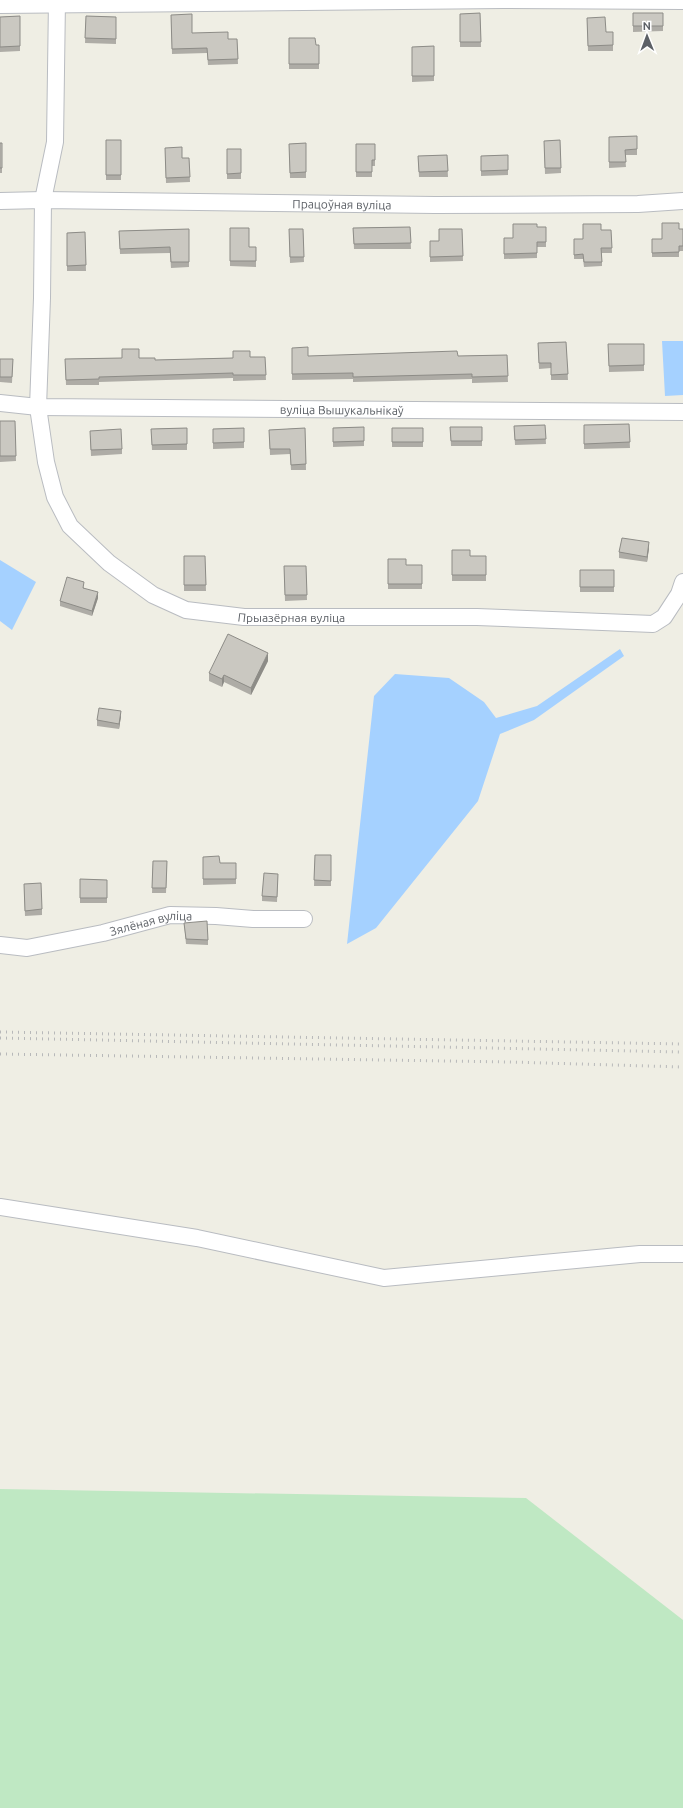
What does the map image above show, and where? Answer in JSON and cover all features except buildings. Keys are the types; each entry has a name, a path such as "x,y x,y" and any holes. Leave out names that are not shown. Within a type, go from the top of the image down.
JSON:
{"street":[{"path":"0,5 57,2 503,0 683,1"},
{"name":"Прыазёрная вуліца","path":"57,2 55,142 43,200 42,298 38,407 46,462 55,497 70,526 109,563 153,595 186,610 244,617 477,617 652,624 664,617 678,594 683,582"},
{"name":"Працоўная вуліца","path":"0,201 43,200 435,205 638,204 683,201"},
{"name":"вуліца Вышукальнікаў","path":"0,403 38,407 683,412"},
{"name":"Зялёная вуліца","path":"0,945 27,948 103,934 170,915 216,916 253,919 304,918"},
{"path":"0,1207 197,1238 384,1278 640,1254 683,1254"}],"green space":[{"path":"0,1489 526,1498 683,1620 683,1808 0,1808"}],"water":[{"path":"662,341 683,341 683,395 665,396"},
{"path":"0,560 36,582 12,630 0,621"},
{"path":"620,649 624,656 534,720 500,734 478,801 376,928 347,944 374,696 395,674 449,678 484,702 496,718 537,706"}],"railway":[{"path":"0,1032 683,1044"},
{"path":"0,1038 683,1052"},
{"path":"0,1054 510,1062 683,1067"}]}
